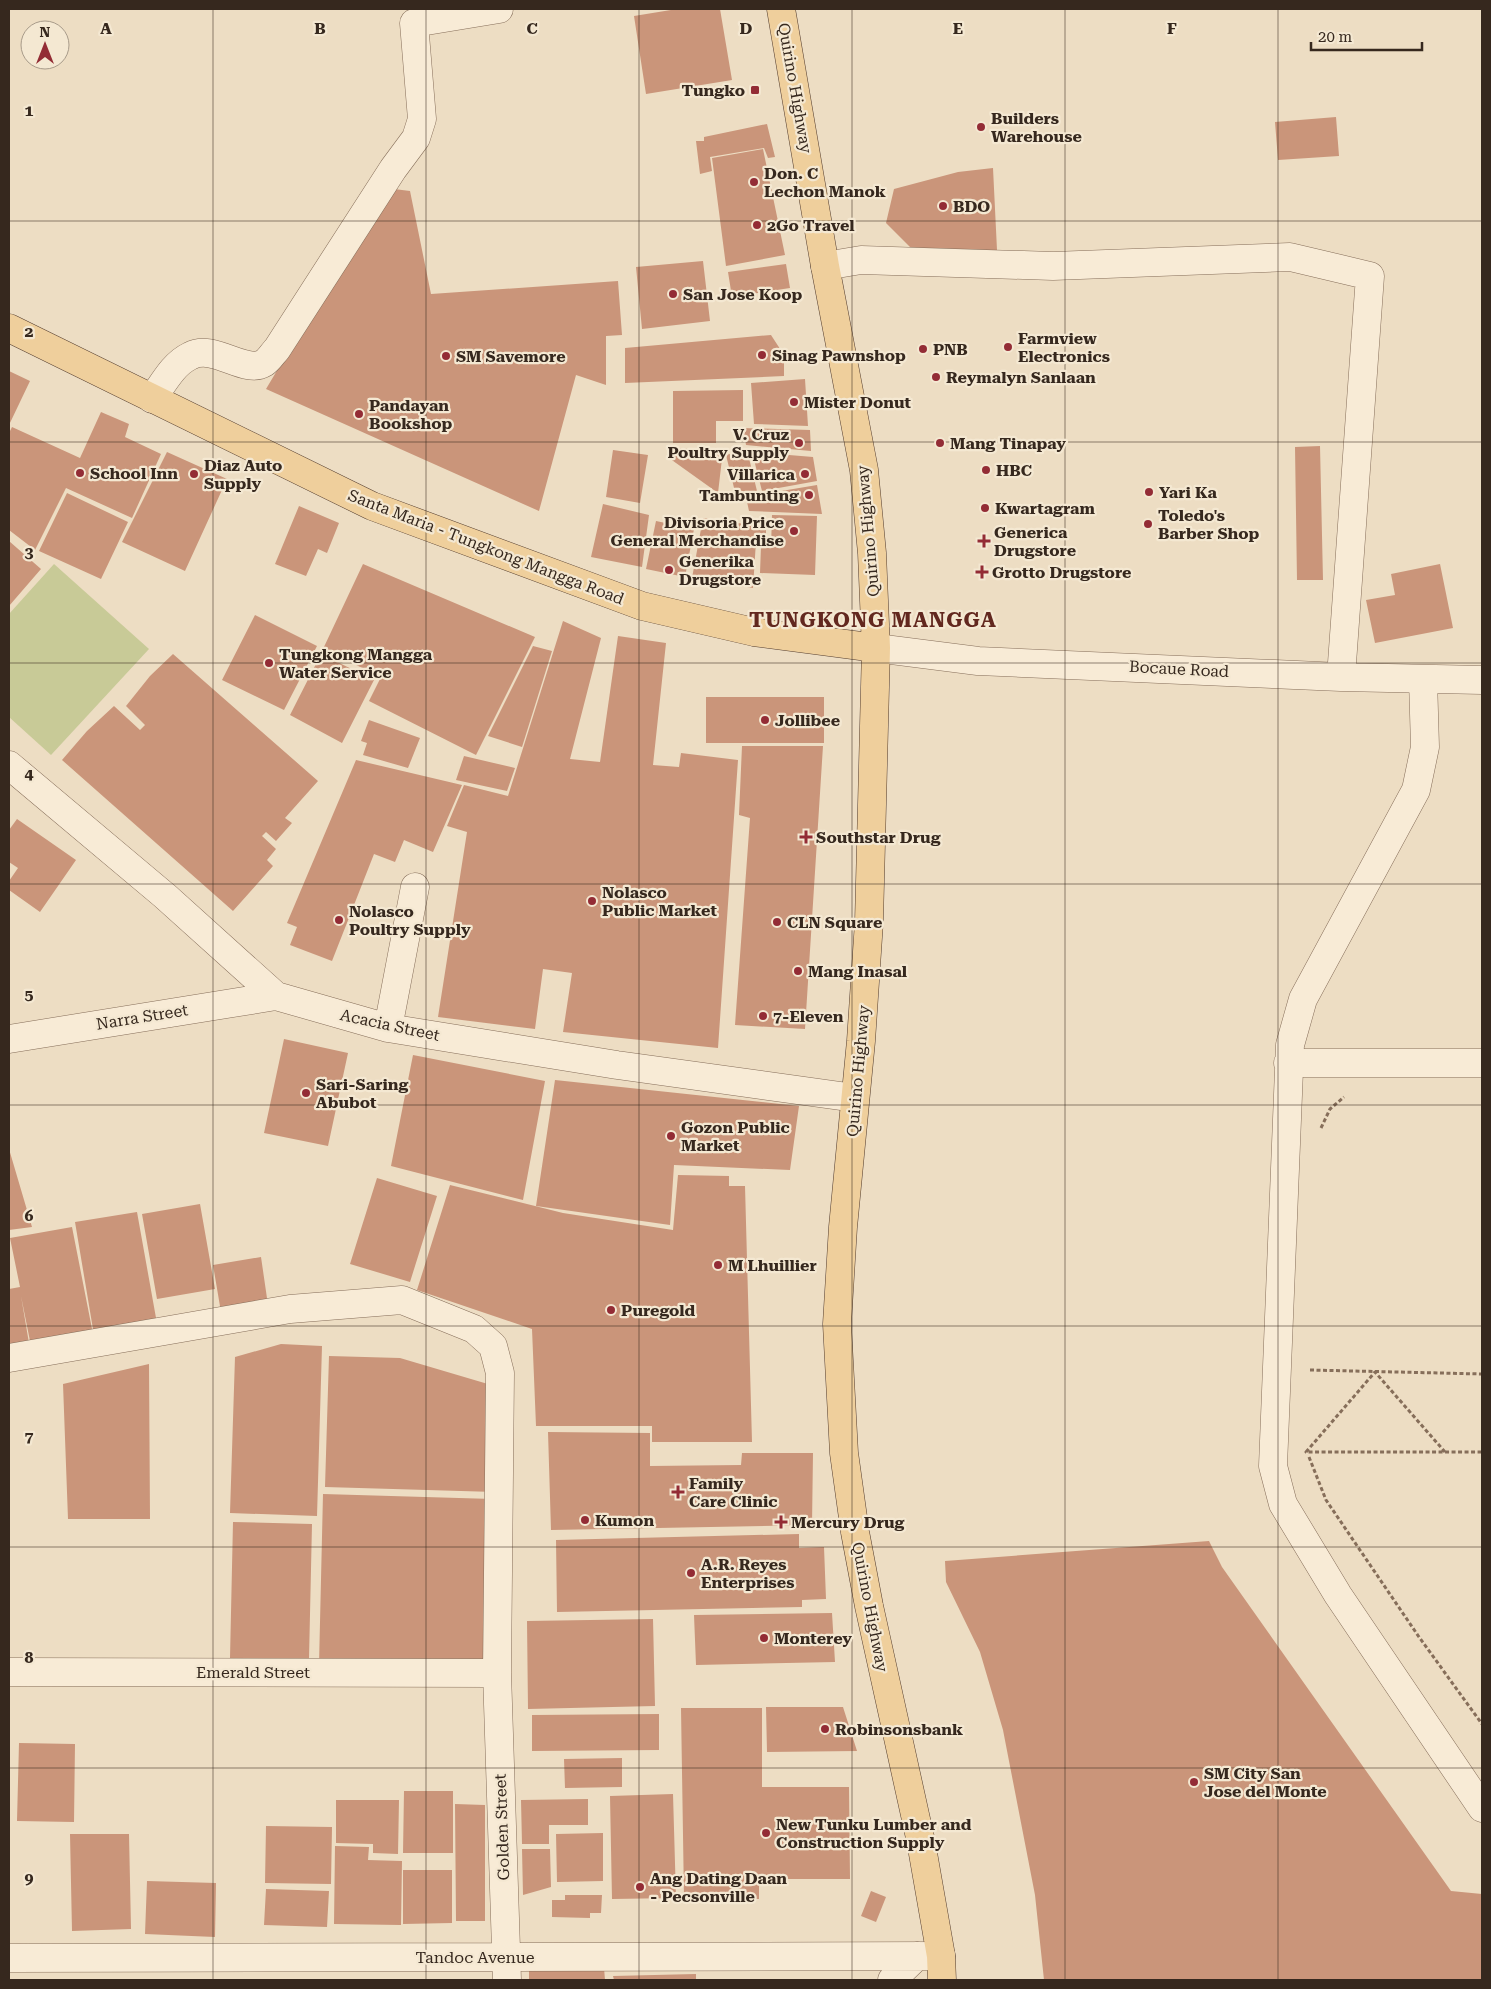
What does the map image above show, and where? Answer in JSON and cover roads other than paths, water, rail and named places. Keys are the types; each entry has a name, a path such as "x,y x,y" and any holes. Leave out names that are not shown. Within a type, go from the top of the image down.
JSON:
{"main road":[{"name":"Quirino Highway","path":"781,9 825,266 864,470 872,553 876,648 869,922 861,1041 843,1227 837,1324 844,1453 856,1541 921,1842 933,1964"},
{"name":"Santa Maria - Tungkong Mangga Road","path":"9,328 372,506 642,606 754,632 876,648"}],"street":[{"path":"152,399 178,364 191,355 210,352 251,366 263,363 277,349 393,169 416,138 422,119 414,23 500,9"},
{"path":"825,266 861,260 1053,266 1290,257 1370,276 1340,677"},
{"name":"Bocaue Road","path":"876,648 978,660 1340,677 1482,680"},
{"path":"1423,679 1425,748 1416,790 1303,999 1290,1045 1273,1466 1283,1504 1338,1595 1482,1808"},
{"name":"Acacia Street","path":"9,765 165,896 276,996 388,1028 617,1065 855,1098"},
{"path":"388,1028 415,887"},
{"name":"Narra Street","path":"9,1039 276,996"},
{"path":"1288,1062 1482,1063"},
{"name":"Golden Street","path":"9,1358 290,1308 402,1300 474,1329 493,1346 500,1373 497,1673 507,1969"},
{"name":"Emerald Street","path":"9,1672 497,1673"},
{"name":"Tandoc Avenue","path":"9,1958 507,1969 798,1968 933,1964"},
{"path":"892,1980 933,1964"}],"place":[{"name":"Tungko","path":"755,90"},
{"name":"Builders Warehouse","path":"981,127"},
{"name":"Don. C Lechon Manok","path":"754,182"},
{"name":"BDO","path":"943,206"},
{"name":"2Go Travel","path":"757,225"},
{"name":"San Jose Koop","path":"673,294"},
{"name":"Farmview Electronics","path":"1008,347"},
{"name":"PNB","path":"923,349"},
{"name":"Sinag Pawnshop","path":"762,355"},
{"name":"SM Savemore","path":"446,356"},
{"name":"Reymalyn Sanlaan","path":"936,377"},
{"name":"Mister Donut","path":"794,402"},
{"name":"Pandayan Bookshop","path":"359,414"},
{"name":"V. Cruz Poultry Supply","path":"799,443"},
{"name":"Mang Tinapay","path":"940,443"},
{"name":"HBC","path":"986,470"},
{"name":"School Inn","path":"80,473"},
{"name":"Diaz Auto Supply","path":"194,474"},
{"name":"Villarica","path":"805,474"},
{"name":"Yari Ka","path":"1149,492"},
{"name":"Tambunting","path":"809,495"},
{"name":"Kwartagram","path":"985,508"},
{"name":"Toledo's Barber Shop","path":"1148,524"},
{"name":"Divisoria Price General Merchandise","path":"794,531"},
{"name":"Generica Drugstore","path":"984,541"},
{"name":"Generika Drugstore","path":"669,570"},
{"name":"Grotto Drugstore","path":"982,572"},
{"name":"Tungkong Mangga Water Service","path":"269,663"},
{"name":"Jollibee","path":"765,720"},
{"name":"Southstar Drug","path":"806,837"},
{"name":"Nolasco Public Market","path":"592,901"},
{"name":"Nolasco Poultry Supply","path":"339,920"},
{"name":"CLN Square","path":"777,922"},
{"name":"Mang Inasal","path":"798,971"},
{"name":"7-Eleven","path":"763,1016"},
{"name":"Sari-Saring Abubot","path":"306,1093"},
{"name":"Gozon Public Market","path":"671,1136"},
{"name":"M Lhuillier","path":"718,1265"},
{"name":"Puregold","path":"611,1310"},
{"name":"Family Care Clinic","path":"678,1492"},
{"name":"Kumon","path":"585,1520"},
{"name":"Mercury Drug","path":"781,1522"},
{"name":"A.R. Reyes Enterprises","path":"691,1573"},
{"name":"Monterey","path":"764,1638"},
{"name":"Robinsonsbank","path":"825,1729"},
{"name":"SM City San Jose del Monte","path":"1194,1782"},
{"name":"New Tunku Lumber and Construction Supply","path":"766,1833"},
{"name":"Ang Dating Daan - Pecsonville","path":"640,1887"}],"district":[{"name":"TUNGKONG MANGGA","path":"873,620"}]}
